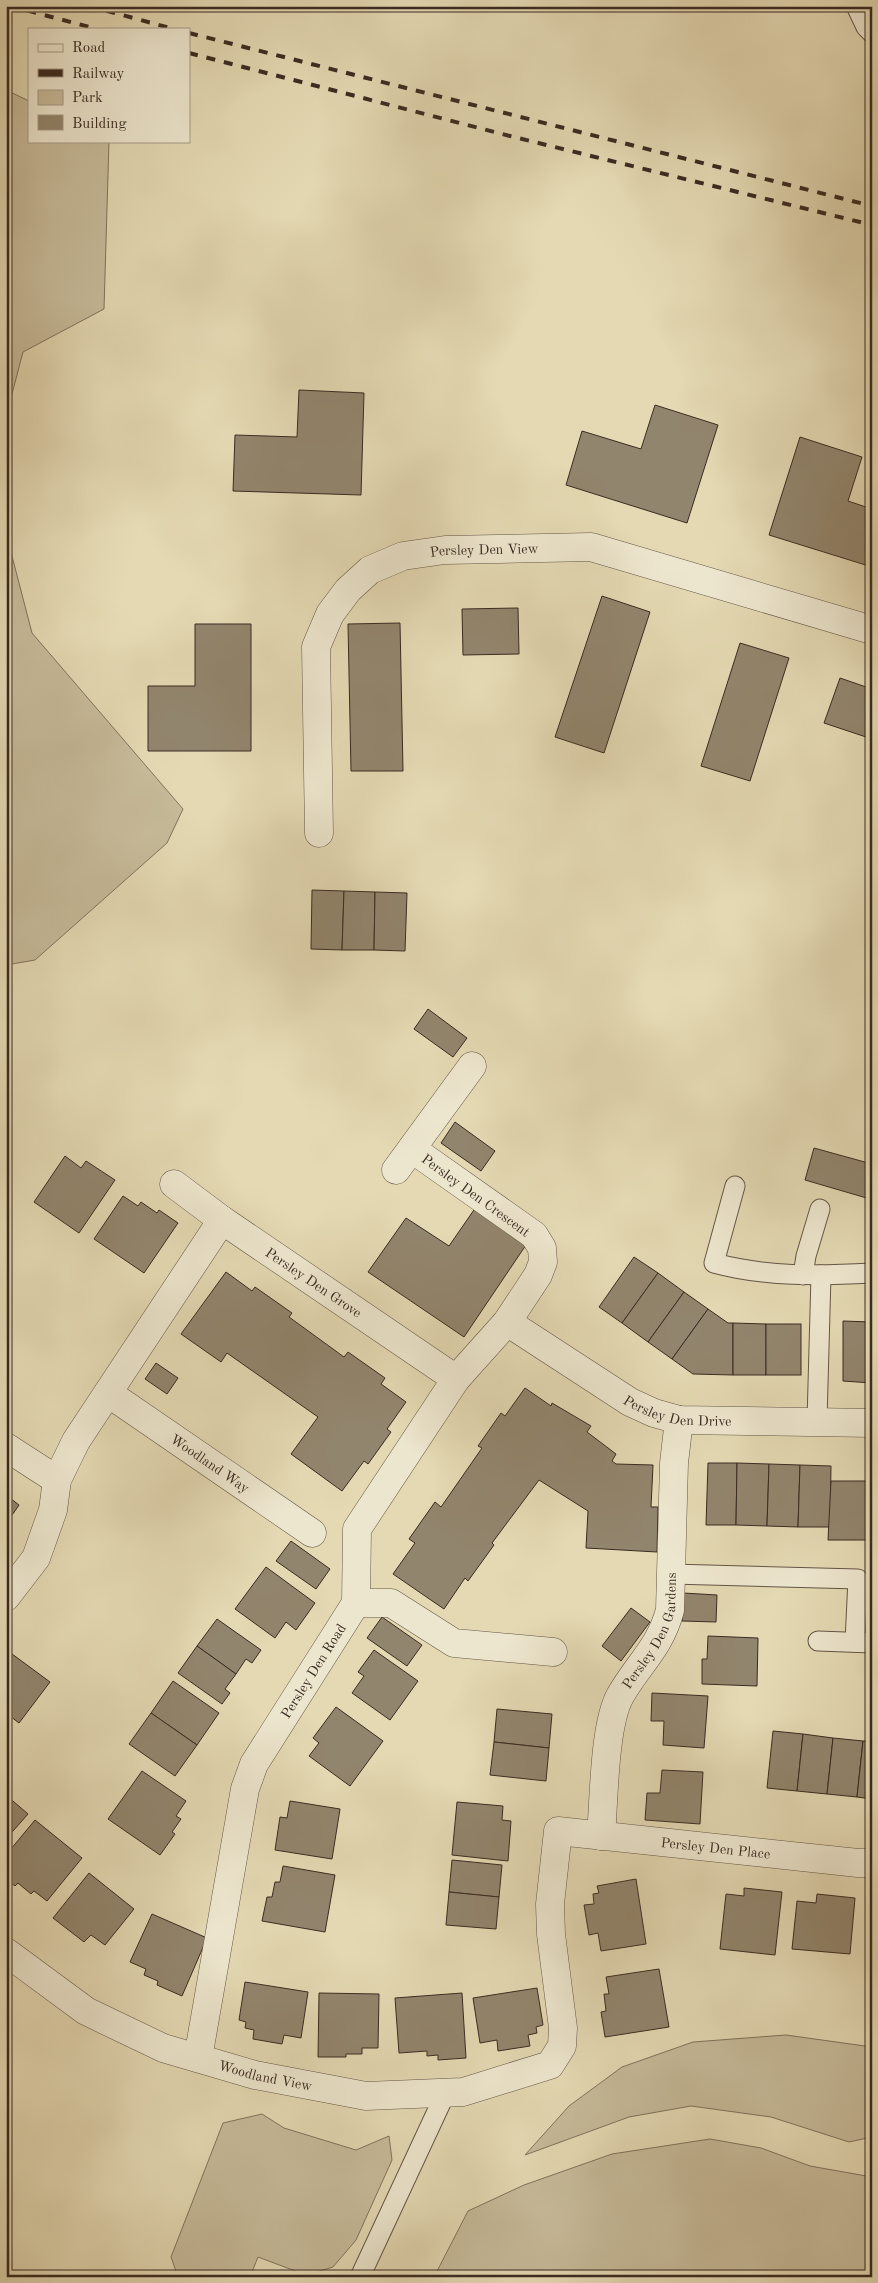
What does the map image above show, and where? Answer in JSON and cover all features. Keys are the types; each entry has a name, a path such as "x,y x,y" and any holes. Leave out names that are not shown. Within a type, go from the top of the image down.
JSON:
{"street":[{"name":"Persley Den View","path":"320,833 316,647 330,614 348,590 370,570 403,556 444,550 591,547 872,630"},
{"name":"Persley Den Crescent","path":"472,1066 404,1160 534,1235 542,1248 543,1262 538,1274 507,1322"},
{"name":"Persley Den Grove","path":"174,1184 222,1220 456,1379"},
{"path":"6,1597 36,1558 53,1510 57,1480 76,1441 222,1220"},
{"path":"507,1322 456,1379 357,1529 356,1603 391,1604 454,1643 553,1652"},
{"name":"Persley Den Drive","path":"507,1322 630,1402 654,1413 679,1420 872,1422"},
{"name":"Woodland Way","path":"108,1394 312,1533"},
{"name":"Persley Den Gardens","path":"601,1836 610,1731 614,1712 620,1696 665,1629 670,1610 674,1463 679,1420"},
{"path":"6,1447 57,1480"},
{"name":"Persley Den Road","path":"198,2058 245,1789 254,1764 356,1603"},
{"name":"Persley Den Place","path":"550,2065 562,2046 551,1934 550,1904 558,1831 872,1863"},
{"name":"Woodland View","path":"6,1952 86,2011 163,2048 255,2075 366,2096 463,2092 550,2065"}],"lane":[{"path":"856,6 866,27 872,32"},
{"path":"735,1186 714,1263 768,1274 872,1273"},
{"path":"816,1421 812,1275 806,1256 820,1209"},
{"path":"671,1574 858,1579 863,1643 818,1641"},
{"path":"360,2277 446,2092"}],"green space":[{"path":"6,90 28,101 28,142 109,142 104,309 23,352 6,417"},
{"path":"6,533 32,633 183,809 167,843 35,960 6,965"},
{"path":"786,2035 872,2047 872,2137 849,2142 771,2117 691,2106 629,2117 525,2155 569,2106 622,2067 693,2042"},
{"path":"262,2114 284,2128 356,2150 389,2136 392,2160 356,2240 333,2267 306,2275 258,2257 250,2277 178,2277 171,2257 223,2123"},
{"path":"710,2139 761,2148 810,2166 872,2177 872,2276 434,2277 468,2211 524,2185 612,2154"}],"building":[{"path":"299,390 364,393 361,495 233,491 235,435 297,437"},
{"path":"655,405 718,425 687,523 566,485 582,431 641,449"},
{"path":"800,437 862,457 848,501 872,509 872,567 769,535"},
{"path":"602,596 650,612 604,753 555,737"},
{"path":"518,608 519,654 463,655 462,609"},
{"path":"400,623 403,771 351,771 348,624"},
{"path":"195,624 251,624 251,751 148,751 148,686 195,686"},
{"path":"740,643 789,658 750,781 701,766"},
{"path":"840,678 872,689 872,739 824,723"},
{"path":"312,890 344,891 342,950 311,949"},
{"path":"344,891 375,892 374,950 342,950"},
{"path":"375,892 407,893 405,951 374,950"},
{"path":"428,1009 467,1038 453,1057 414,1029"},
{"path":"455,1122 495,1151 481,1171 441,1143"},
{"path":"814,1148 872,1164 872,1191 870,1199 805,1180"},
{"path":"65,1156 81,1168 86,1161 115,1180 79,1233 34,1202"},
{"path":"123,1196 138,1206 141,1202 157,1213 159,1210 178,1223 144,1273 94,1239"},
{"path":"476,1207 528,1242 464,1337 368,1272 406,1218 449,1246"},
{"path":"634,1257 658,1273 622,1323 599,1307"},
{"path":"226,1272 252,1291 255,1287 292,1313 289,1317 344,1357 348,1352 385,1378 381,1384 406,1402 387,1429 391,1432 368,1464 364,1461 342,1491 291,1454 318,1417 227,1353 221,1362 181,1334"},
{"path":"658,1273 684,1292 648,1342 622,1323"},
{"path":"684,1292 708,1309 672,1359 648,1342"},
{"path":"708,1309 728,1323 733,1323 733,1375 693,1374 672,1359"},
{"path":"843,1321 872,1322 872,1383 843,1381"},
{"path":"733,1323 766,1324 766,1375 733,1375"},
{"path":"766,1324 801,1324 801,1375 766,1375"},
{"path":"156,1363 178,1378 167,1394 145,1379"},
{"path":"525,1388 551,1406 552,1403 591,1426 587,1432 616,1454 612,1461 616,1464 653,1465 651,1507 658,1507 657,1552 586,1548 588,1511 539,1480 492,1543 494,1545 468,1581 465,1578 444,1609 393,1574 415,1543 409,1539 435,1502 441,1507 482,1448 478,1446 501,1413 505,1416"},
{"path":"708,1463 737,1463 736,1525 706,1525"},
{"path":"737,1463 769,1464 767,1526 736,1525"},
{"path":"769,1464 800,1465 798,1527 767,1526"},
{"path":"800,1465 831,1466 830,1527 798,1527"},
{"path":"831,1481 872,1481 872,1540 828,1540"},
{"path":"6,1495 19,1505 6,1524"},
{"path":"291,1541 330,1569 316,1589 276,1561"},
{"path":"266,1567 315,1603 296,1630 286,1622 275,1638 235,1609"},
{"path":"683,1593 717,1595 716,1622 682,1621"},
{"path":"631,1608 650,1622 621,1661 602,1646"},
{"path":"382,1617 422,1645 407,1666 367,1638"},
{"path":"217,1619 261,1650 252,1663 246,1659 236,1674 197,1646"},
{"path":"708,1636 758,1638 757,1686 702,1684 702,1659 707,1659"},
{"path":"197,1646 236,1674 225,1689 230,1693 222,1704 178,1673"},
{"path":"374,1650 418,1681 390,1720 352,1693 364,1676 358,1672"},
{"path":"8,1651 50,1682 19,1723 6,1713"},
{"path":"173,1681 219,1713 197,1745 151,1713"},
{"path":"652,1693 708,1696 704,1748 663,1745 664,1721 651,1721"},
{"path":"336,1707 383,1741 350,1786 309,1756 319,1743 313,1738"},
{"path":"497,1709 552,1714 549,1748 494,1742"},
{"path":"151,1713 197,1745 175,1776 129,1744"},
{"path":"773,1731 803,1734 797,1791 767,1788"},
{"path":"803,1734 833,1738 827,1794 797,1791"},
{"path":"833,1738 863,1741 857,1797 827,1794"},
{"path":"863,1741 872,1741 872,1799 857,1797"},
{"path":"494,1742 549,1748 546,1781 490,1775"},
{"path":"662,1770 703,1772 700,1824 645,1820 647,1793 660,1793"},
{"path":"142,1771 186,1801 176,1816 181,1819 172,1832 175,1834 160,1855 108,1819"},
{"path":"6,1795 28,1814 6,1839"},
{"path":"290,1801 340,1809 332,1859 275,1850 280,1817 287,1818"},
{"path":"457,1802 503,1806 502,1820 511,1821 508,1861 452,1855"},
{"path":"35,1820 82,1858 47,1901 34,1891 31,1894 18,1883 15,1886 6,1879 6,1855"},
{"path":"452,1860 502,1865 499,1897 449,1892"},
{"path":"283,1866 335,1875 325,1932 262,1921 267,1897 272,1897 275,1882 280,1882"},
{"path":"89,1873 134,1909 105,1945 91,1935 84,1942 53,1918"},
{"path":"636,1879 646,1944 601,1951 598,1933 589,1935 584,1905 594,1904 593,1894 599,1893 597,1886"},
{"path":"744,1888 782,1892 775,1955 720,1949 726,1894 744,1896"},
{"path":"449,1892 499,1897 496,1929 446,1925"},
{"path":"817,1894 855,1898 850,1954 792,1949 797,1901 816,1903"},
{"path":"872,1909 872,1963 870,1963 867,1910"},
{"path":"152,1914 207,1938 182,1996 157,1985 158,1981 144,1975 146,1969 130,1962"},
{"path":"659,1969 669,2027 605,2037 601,2012 606,2011 604,1994 609,1994 606,1977"},
{"path":"245,1982 308,1992 301,2038 284,2035 282,2044 253,2039 254,2030 245,2028 246,2022 239,2020"},
{"path":"537,1988 543,2025 536,2027 537,2033 528,2035 530,2046 498,2051 497,2040 480,2043 473,1998"},
{"path":"319,1993 379,1994 378,2048 362,2048 362,2054 346,2054 346,2057 318,2057"},
{"path":"462,1993 466,2058 438,2060 438,2055 427,2056 427,2051 399,2053 395,1998"}],"railway":[{"path":"10,6 93,28"},
{"path":"89,6 170,28"},
{"path":"190,33 872,206"},
{"path":"190,53 510,136 872,225"}]}
